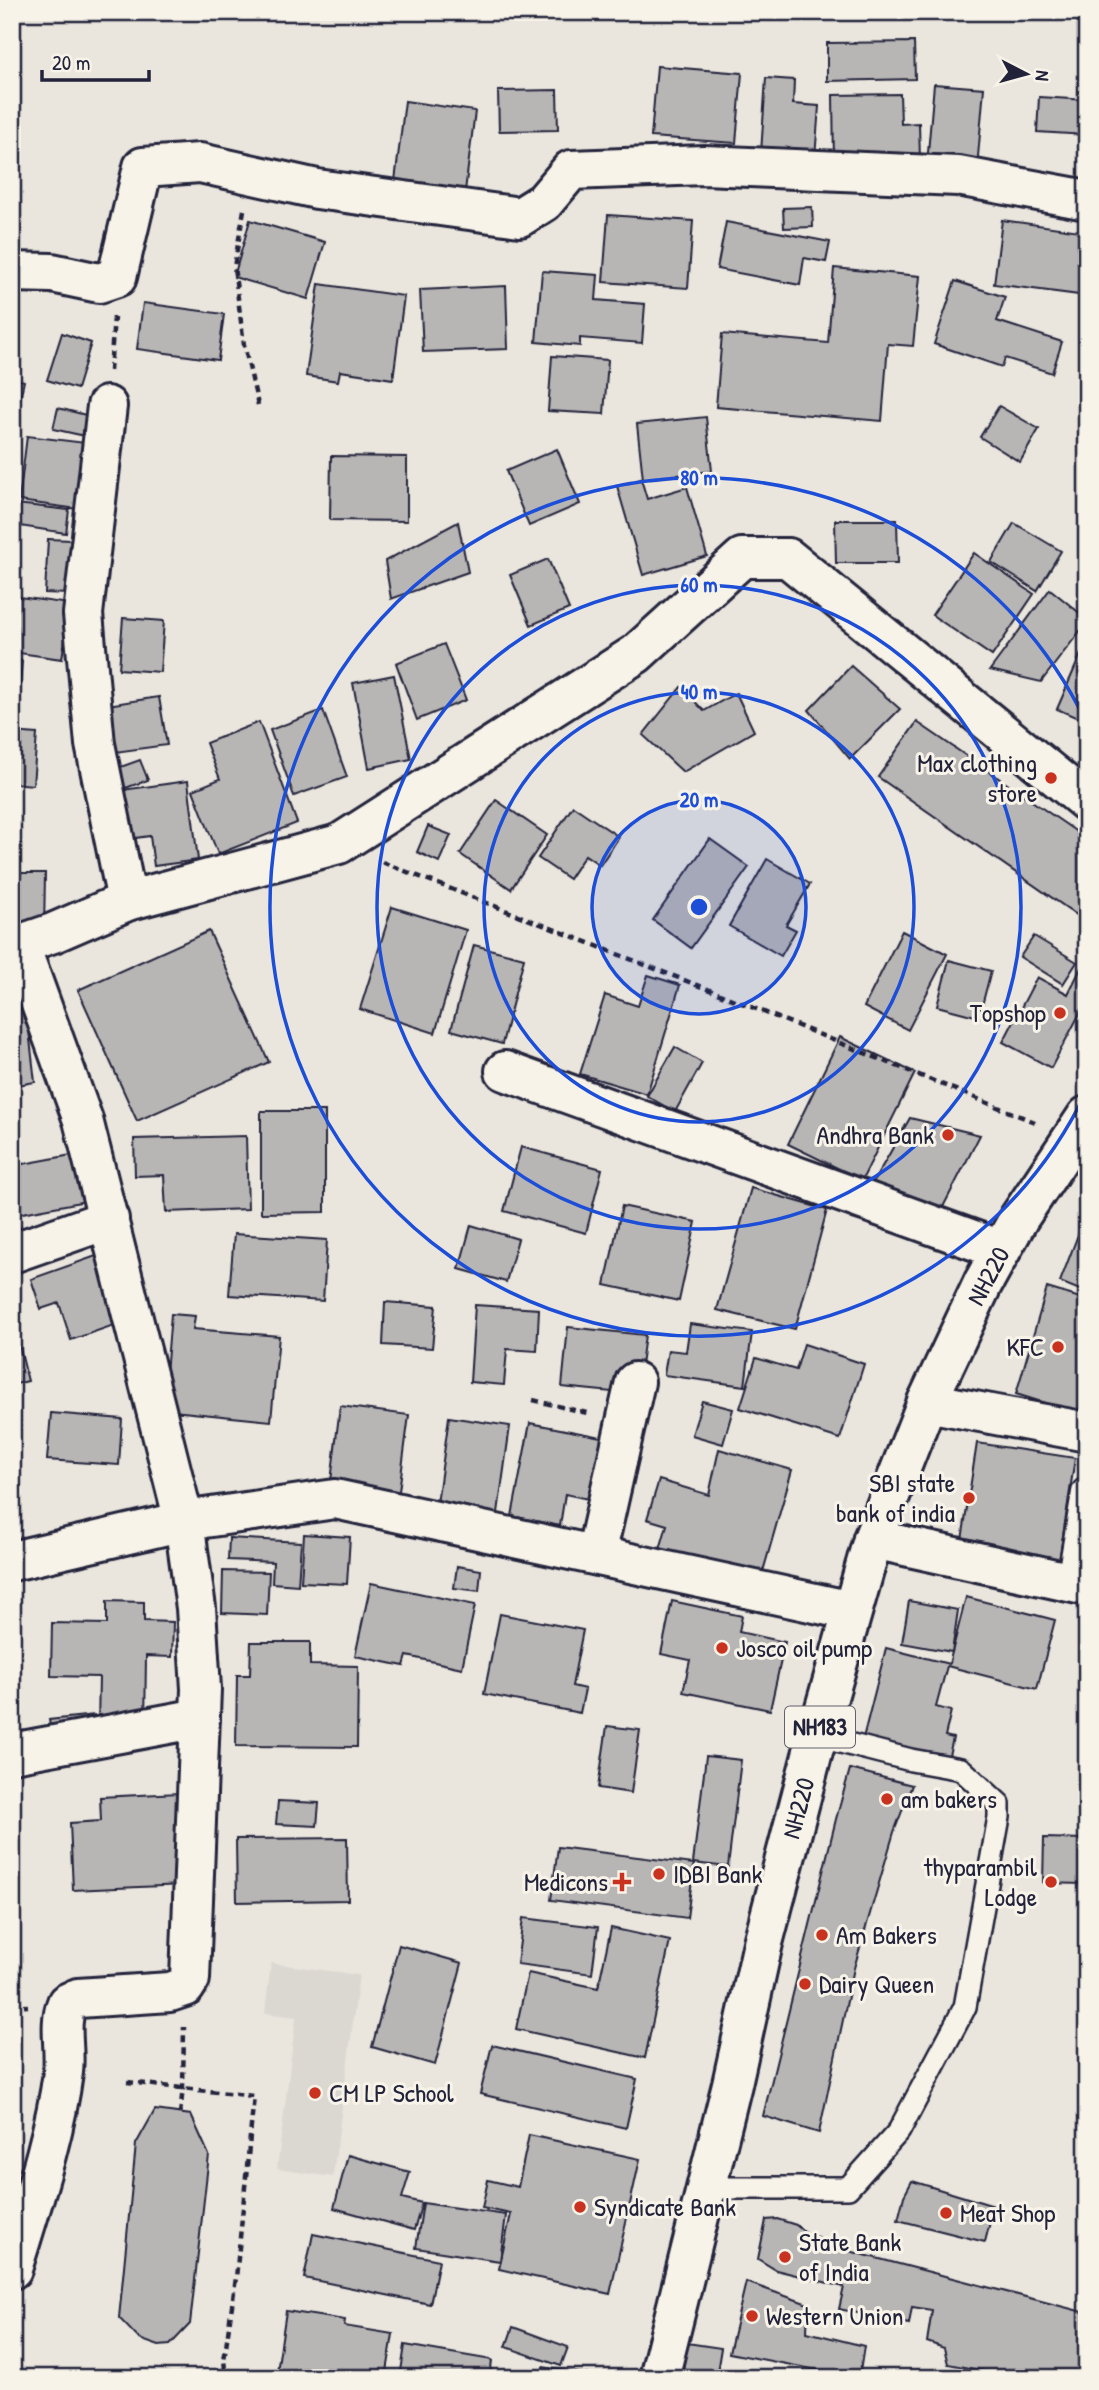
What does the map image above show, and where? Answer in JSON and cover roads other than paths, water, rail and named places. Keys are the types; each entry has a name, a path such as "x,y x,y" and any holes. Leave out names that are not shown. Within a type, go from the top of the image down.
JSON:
{"main road":[{"path":"12,272 52,274 99,283 117,277 144,167 200,163 317,189 520,217 544,202 571,170 704,165 957,176 1087,200"},
{"path":"107,406 83,614 95,744 127,901"},
{"path":"12,2269 44,2162 64,2070 62,2014 67,2003 78,1998 170,1992 185,1987 190,1979 201,1689 196,1608 184,1521 109,1219 83,1120 16,946 127,901 339,844 636,654 742,558 788,558 1087,802"},
{"path":"505,1071 1001,1250"},
{"name":"NH220","path":"659,2378 764,1943 817,1736 873,1539 926,1402 983,1283 1019,1218 1080,1127"},
{"path":"12,1253 109,1219"},
{"path":"596,1555 635,1382"},
{"path":"926,1402 1087,1432"},
{"path":"12,1561 184,1521 335,1499 852,1611"},
{"path":"873,1539 1080,1584"},
{"path":"12,1753 200,1718"}],"street":[{"path":"1080,1584 1087,1493"}],"lane":[{"path":"706,2188 848,2188 899,2131 965,2007 999,1817 999,1804 961,1769 911,1760 817,1736"}],"place":[{"name":"Max clothing store","path":"1051,778"},
{"name":"Topshop","path":"1060,1013"},
{"name":"Andhra Bank","path":"948,1135"},
{"name":"KFC","path":"1058,1347"},
{"name":"SBI state bank of india","path":"969,1498"},
{"name":"Josco oil pump","path":"722,1648"},
{"name":"am bakers","path":"887,1799"},
{"name":"IDBI Bank","path":"659,1874"},
{"name":"Medicons","path":"622,1882"},
{"name":"thyparambil Lodge","path":"1051,1882"},
{"name":"Am Bakers","path":"822,1935"},
{"name":"Dairy Queen","path":"805,1984"},
{"name":"CM LP School","path":"315,2093"},
{"name":"Syndicate Bank","path":"580,2207"},
{"name":"Meat Shop","path":"946,2213"},
{"name":"State Bank of India","path":"785,2257"},
{"name":"Western Union","path":"752,2316"}]}
